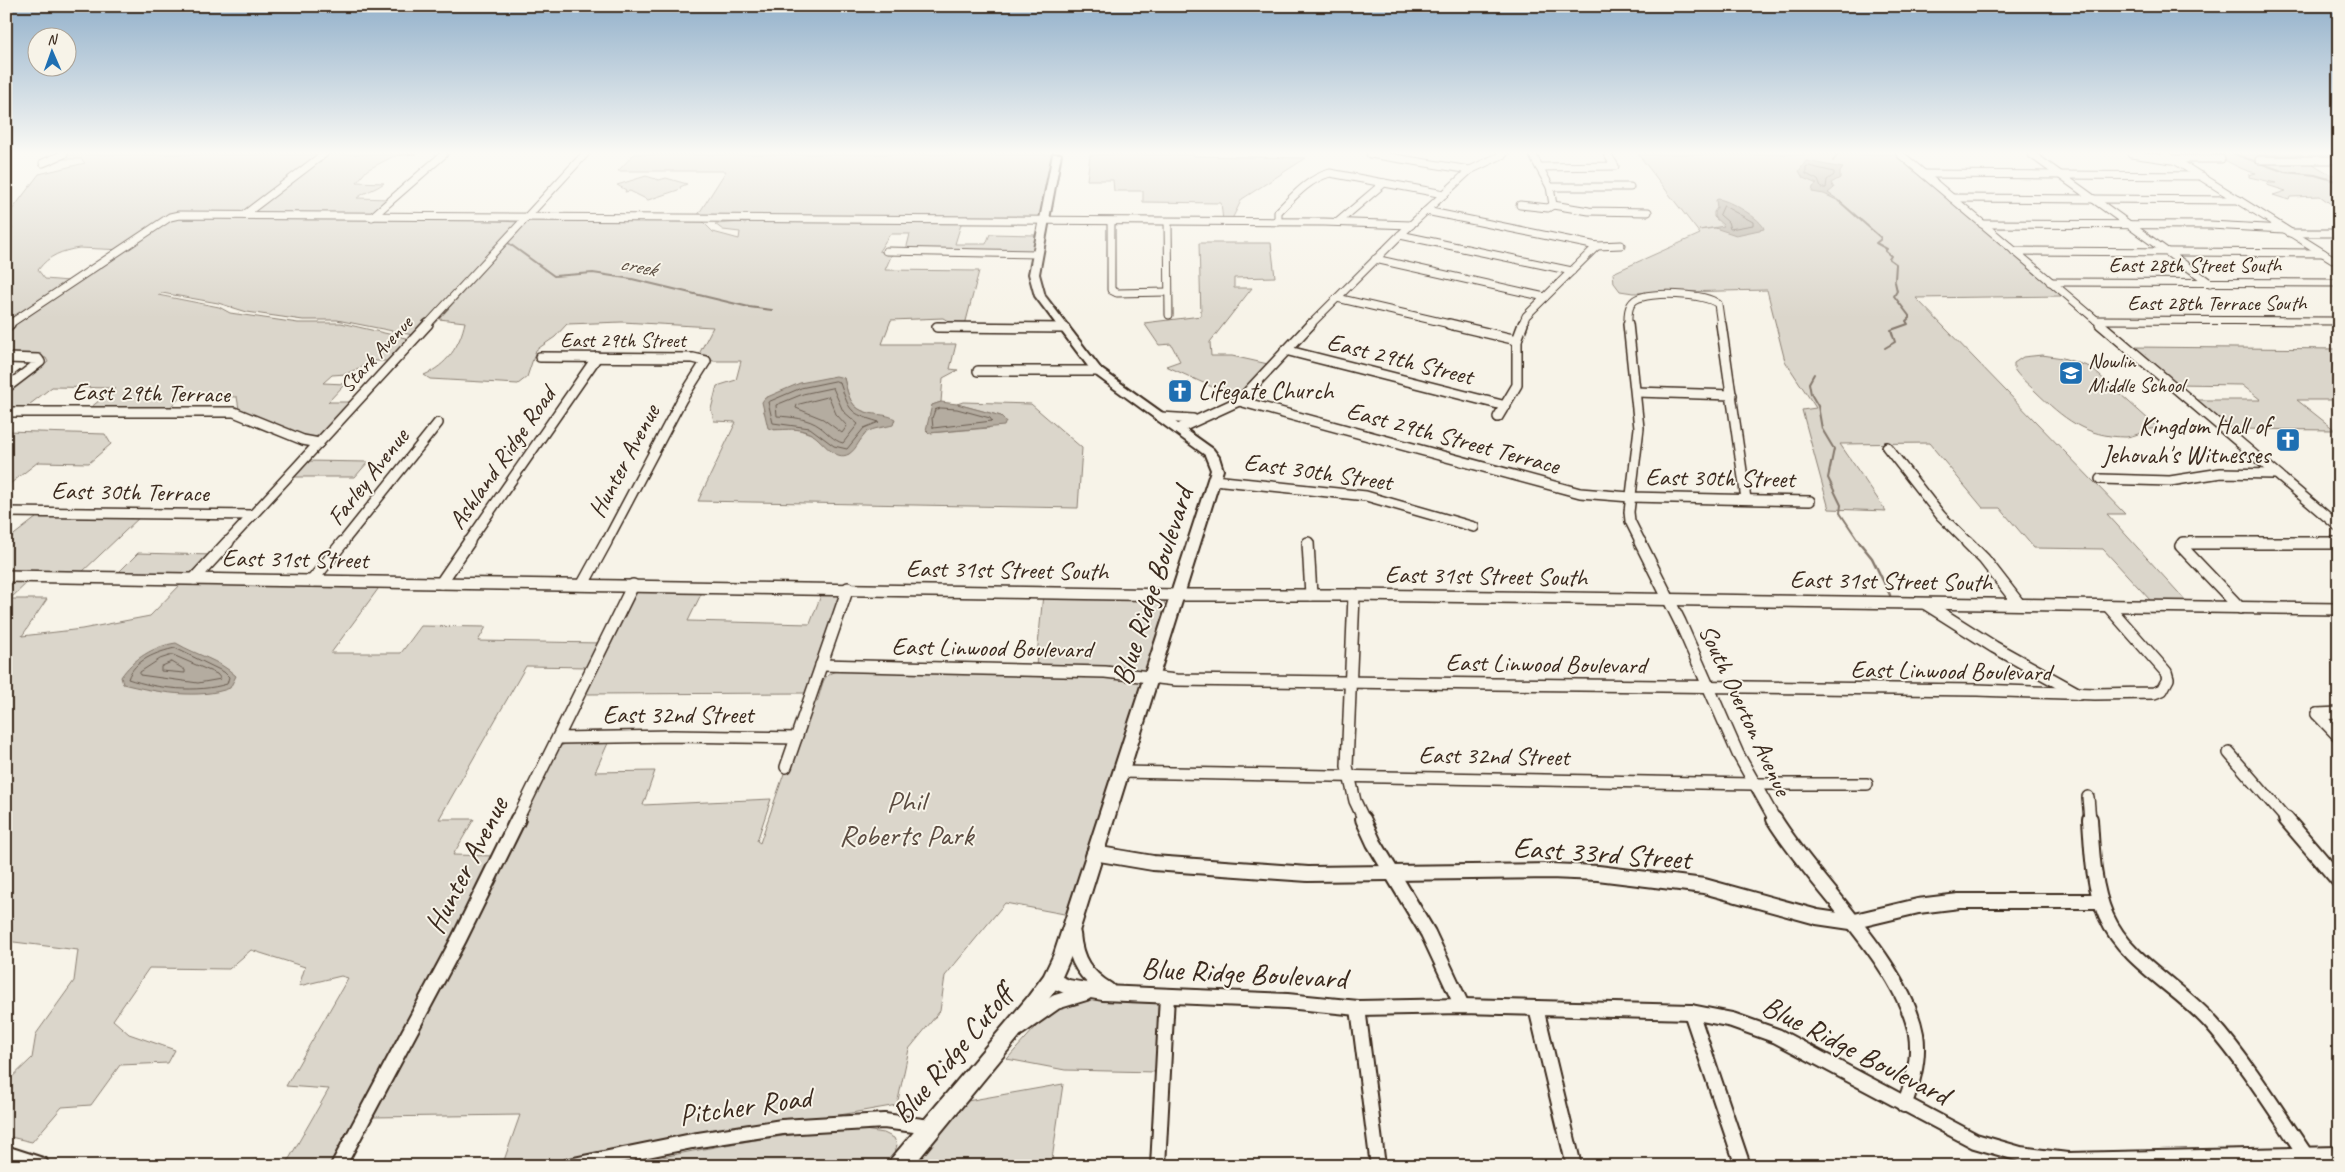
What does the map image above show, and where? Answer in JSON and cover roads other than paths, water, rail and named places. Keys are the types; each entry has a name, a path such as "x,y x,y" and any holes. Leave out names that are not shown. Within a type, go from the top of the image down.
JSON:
{"main road":[{"name":"Blue Ridge Boulevard","path":"1046,209 1034,274 1036,287 1097,371 1178,429 1213,457 1217,470 1152,678 1062,954 1051,980"},
{"name":"Blue Ridge Cutoff","path":"899,1166 1051,980"},
{"path":"6,1156 38,1166"}],"street":[{"path":"244,215 252,209"},
{"path":"372,217 381,209"},
{"name":"Stark Avenue","path":"194,579 535,209"},
{"path":"1278,222 1278,212 1282,209"},
{"path":"1338,222 1354,209"},
{"path":"1178,429 1239,401 1336,298 1428,209"},
{"path":"1576,209 1590,211 1648,212"},
{"path":"1964,209 2274,474 2339,527"},
{"path":"2107,209 2210,283"},
{"path":"2252,209 2339,264"},
{"path":"1426,211 1597,246 1621,245"},
{"path":"6,327 170,217 179,215 1338,222 1411,225"},
{"path":"1111,222 1111,290 1113,292 1167,292"},
{"path":"1168,222 1167,292 1169,315"},
{"path":"1982,224 2210,225 2339,233"},
{"path":"1400,235 1572,271"},
{"path":"1498,417 1517,385 1517,340 1526,316 1597,246"},
{"path":"2014,251 2323,254"},
{"path":"886,252 1038,254"},
{"path":"1375,259 1545,297"},
{"name":"East 28th Street South","path":"2050,282 2339,284"},
{"name":"South Overton Avenue","path":"1732,395 1718,304 1712,299 1658,296 1634,301 1630,305 1627,320 1636,392 1639,445 1628,510 1630,521 1669,600 1752,784 1776,824 1888,971 1903,998 1914,1026 1916,1067 1911,1089 1904,1104"},
{"path":"1336,298 1517,340"},
{"name":"East 28th Terrace South","path":"2096,320 2339,321"},
{"path":"937,327 1065,328"},
{"name":"East 29th Street","path":"1285,350 1506,406"},
{"name":"East 29th Street","path":"540,357 693,358 706,361"},
{"name":"Ashland Ridge Road","path":"441,583 598,357"},
{"path":"6,358 32,358 40,361 37,366 6,388"},
{"name":"Hunter Avenue","path":"583,584 650,463 682,399 706,361"},
{"path":"978,371 1097,371"},
{"path":"1636,392 1732,395 1746,499"},
{"name":"East 29th Street Terrace","path":"1239,401 1580,492 1630,497"},
{"name":"East 29th Terrace","path":"6,412 234,412 303,440 319,443"},
{"path":"1161,417 1186,420 1202,418"},
{"name":"Farley Avenue","path":"312,581 438,423"},
{"path":"1887,447 1941,516 1984,559 2019,604"},
{"path":"2100,479 2170,481 2221,473 2274,474"},
{"name":"East 30th Street","path":"1214,480 1366,496 1474,527"},
{"name":"East 30th Street","path":"1630,497 1810,501"},
{"name":"East 30th Terrace","path":"6,512 253,515"},
{"path":"1308,543 1311,595"},
{"path":"2240,608 2181,546 2183,543 2339,543"},
{"name":"East 31st Street","path":"6,576 633,585"},
{"name":"Hunter Avenue","path":"338,1166 458,939 633,585"},
{"name":"East 31st Street South","path":"633,585 1177,595 1354,595 2339,609"},
{"path":"786,767 848,588"},
{"path":"1354,595 1352,682 1347,766 1349,778 1363,822 1428,933 1462,1006"},
{"path":"1925,603 1994,647 2082,695"},
{"name":"East Linwood Boulevard","path":"821,666 1096,672 1152,678 1918,691 1964,689 2082,695 2154,693 2166,685 2168,679 2161,664 2108,606"},
{"path":"2339,713 2317,714 2339,737"},
{"name":"East 32nd Street","path":"559,738 673,736 796,738"},
{"path":"2229,753 2339,881"},
{"name":"East 32nd Street","path":"1121,772 1349,778 1492,778 1752,784 1866,784"},
{"path":"2088,797 2100,901 2114,930 2131,950 2184,996 2224,1038 2305,1154"},
{"name":"East 33rd Street","path":"1094,853 1153,863 1230,870 1308,874 1550,871 1668,880 1704,886 1817,917 1851,922 1918,906 1959,901 2100,901"},
{"path":"1072,923 1075,954 1079,966 1095,984 1108,993"},
{"name":"Blue Ridge Boulevard","path":"1051,980 1068,987 1108,993 1287,1001 1358,1008 1462,1006 1691,1012 1732,1020 1777,1036 1975,1141 2006,1152 2037,1158 2067,1160 2339,1154"},
{"path":"1009,1033 1031,1022 1044,1009 1066,996 1108,993"},
{"path":"1158,1166 1167,996"},
{"path":"1358,1008 1378,1166"},
{"path":"1536,1008 1574,1166"},
{"path":"1691,1012 1743,1166"},
{"name":"Pitcher Road","path":"569,1166 692,1140 782,1127 839,1122 884,1121 930,1127"}],"water":[{"path":"1716,209 1740,209 1758,220 1764,229 1736,235 1715,228 1699,230 1724,226 1714,217"},
{"path":"836,376 844,378 852,403 856,407 867,412 895,419 893,425 867,432 852,452 844,456 829,450 817,438 806,432 794,429 778,430 768,428 762,402 765,398 800,383"},
{"path":"941,402 957,404 1001,416 1006,421 1004,426 929,433 926,430 932,405"},
{"path":"176,643 229,670 236,676 230,688 205,694 177,694 123,684 121,677 138,659 152,650"}],"waterway":[{"path":"1848,209 1880,237 1881,239 1876,243 1887,249 1885,251 1891,256 1889,259 1896,264 1895,280"},
{"name":"creek","path":"507,242 554,276 593,273 632,279 749,307 772,310"},
{"path":"1885,348 1895,342 1891,330 1908,324 1906,321 1910,317 1894,296 1897,291 1895,282"},
{"path":"1814,374 1809,383 1811,394 1818,406 1822,429 1834,449 1828,478 1841,505 1840,513 1860,543"},
{"path":"1859,542 1872,558 1890,595"}],"place":[{"name":"Nowlin Middle School","path":"2071,373"},
{"name":"Lifegate Church","path":"1180,391"},
{"name":"Kingdom Hall of Jehovah's Witnesses","path":"2288,440"}],"park label":[{"name":"Phil Roberts Park","path":"906,818"}]}
